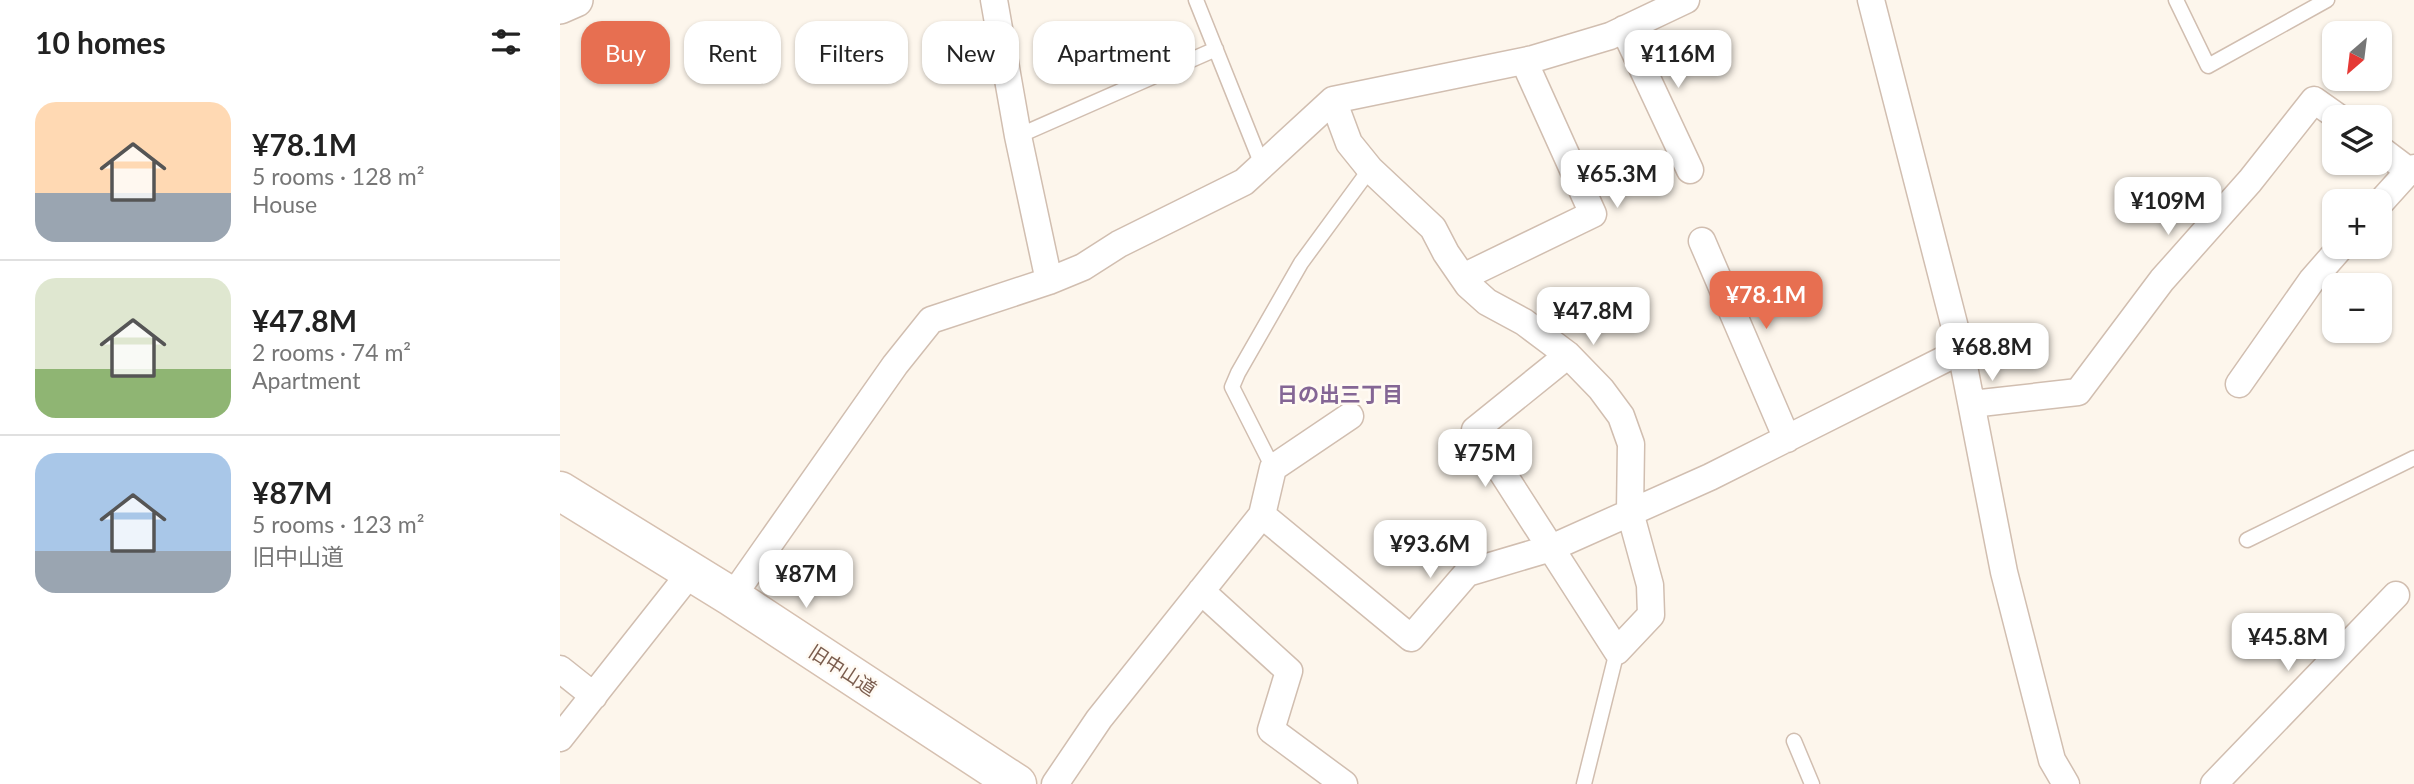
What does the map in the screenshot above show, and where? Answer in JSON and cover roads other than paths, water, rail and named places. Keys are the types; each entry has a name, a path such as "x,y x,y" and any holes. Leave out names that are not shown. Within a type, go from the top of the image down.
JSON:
{"main road":[{"name":"旧中山道","path":"560,491 732,597 1017,784"}],"street":[{"path":"560,7 576,0"},
{"path":"994,0 1018,136 1049,281"},
{"path":"732,597 895,365 931,320 1083,267 1119,244 1244,182 1333,100 1524,61 1609,36 1686,0"},
{"path":"1871,0 1961,351 2004,572 2052,760 2061,783"},
{"path":"1624,29 1690,170"},
{"path":"1463,277 1593,214 1524,61"},
{"path":"1333,100 1349,143 1370,169 1433,228 1463,277 1487,302 1524,322 1568,355 1601,389 1621,416 1631,444 1630,512 1650,585 1651,615 1617,651 1475,430 1568,355"},
{"path":"1972,404 2078,392 2162,280 2250,181 2314,100 2322,106"},
{"path":"2392,157 2411,169 2392,190"},
{"path":"1702,242 1787,439"},
{"path":"2239,384 2312,280 2330,259"},
{"path":"1262,515 1411,638 1467,573 1550,548 1710,477 1961,351"},
{"path":"1055,784 1099,719 1262,515 1273,468 1350,416"},
{"path":"560,738 691,572"},
{"path":"1201,591 1289,671 1271,730 1344,784"},
{"path":"2214,784 2396,595"},
{"path":"560,669 594,696"}],"lane":[{"path":"1196,0 1262,165"},
{"path":"2176,0 2208,66 2327,0"},
{"path":"1018,136 1216,49"},
{"path":"1273,468 1232,387 1301,263 1370,169"},
{"path":"2247,540 2414,458"},
{"path":"1584,784 1617,651"},
{"path":"1794,741 1812,784"}],"district":[{"name":"日の出三丁目","path":"1340,395"}]}
